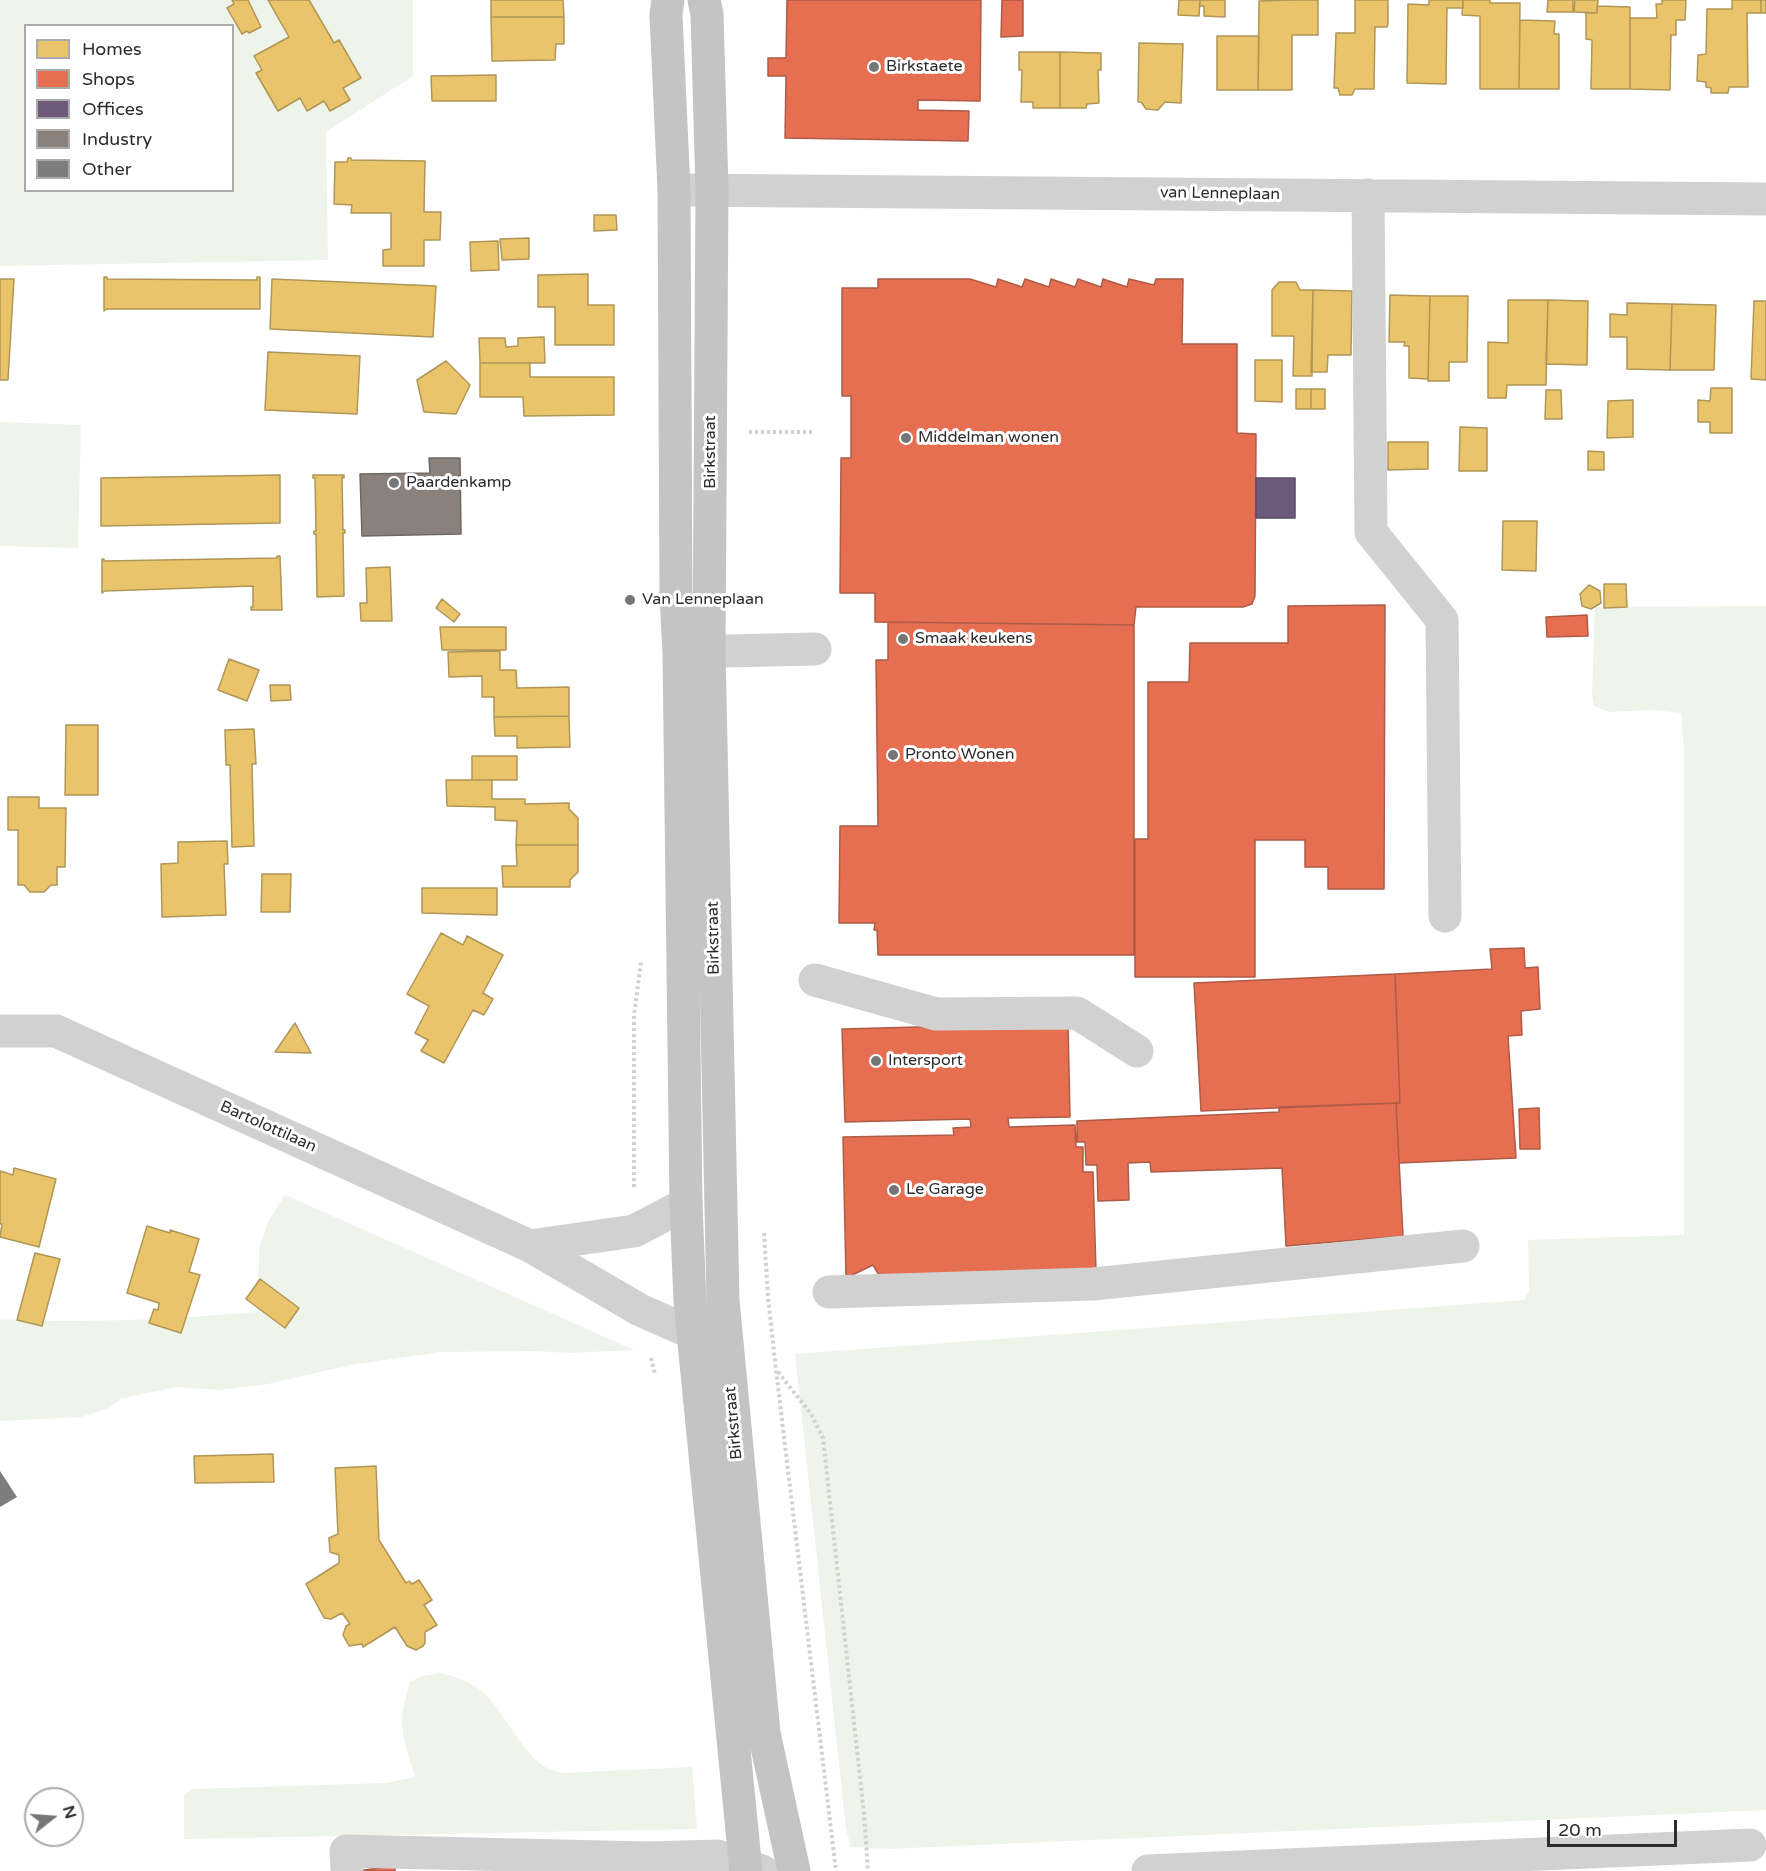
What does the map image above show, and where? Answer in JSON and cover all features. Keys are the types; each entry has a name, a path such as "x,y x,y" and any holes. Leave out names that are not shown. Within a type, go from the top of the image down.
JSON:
{"main road":[{"name":"Birkstraat","path":"668,0 666,15 674,190 676,596 694,652 723,1300 764,1733 794,1871"},
{"name":"Birkstraat","path":"704,0 707,14 712,190 694,652 686,1204 692,1334 743,1865"}],"street":[{"name":"van Lenneplaan","path":"674,190 1766,199"},
{"path":"1368,195 1371,532 1442,620 1445,916"},
{"path":"694,652 815,649"},
{"path":"815,980 936,1014 1077,1013 1137,1051"},
{"name":"Bartolottilaan","path":"0,1030 56,1031 530,1246 640,1310 692,1334"},
{"path":"530,1246 634,1231 686,1204"},
{"path":"829,1292 1093,1284 1463,1246"},
{"path":"1148,1871 1750,1845"},
{"path":"347,1871 346,1851 511,1863 743,1865"}],"path":[{"path":"740,432 814,432"},
{"path":"768,1297 837,1871"},
{"path":"776,1370 811,1414 823,1438 863,1803 868,1871"}],"shaded area":[{"path":"0,0 413,0 413,76 326,132 328,260 0,266"},
{"path":"0,422 81,425 78,548 0,546"},
{"path":"1766,606 1766,1810 888,1849 851,1847 846,1829 795,1354 1524,1300 1529,1290 1528,1240 1684,1235 1684,751 1681,713 1652,710 1609,712 1594,706 1592,694 1595,607"},
{"path":"285,1195 634,1350 568,1353 441,1352 350,1365 268,1384 219,1390 177,1387 123,1398 106,1409 81,1417 0,1421 0,1319 129,1320 258,1312 259,1248 268,1222"},
{"path":"440,1673 465,1681 479,1689 496,1707 528,1751 549,1769 563,1773 692,1767 697,1829 184,1839 184,1795 193,1789 386,1783 415,1777 403,1730 402,1720 406,1697 410,1682 422,1676"}],"building: Homes":[{"path":"232,0 248,0 261,27 242,34 227,8 234,4"},
{"path":"268,0 309,0 334,43 339,40 361,78 343,88 350,100 330,111 324,101 307,111 300,98 278,111 256,73 262,70 254,56 289,37"},
{"path":"491,0 563,0 564,17 491,17"},
{"path":"1179,0 1200,0 1199,16 1178,15"},
{"path":"1200,0 1225,0 1225,17 1204,16 1204,6 1200,6"},
{"path":"1318,0 1318,35 1292,35 1292,90 1258,90 1259,1"},
{"path":"1355,0 1388,0 1388,24 1387,27 1375,27 1374,89 1355,89 1352,95 1340,95 1338,88 1334,88 1336,33 1355,33"},
{"path":"1429,0 1463,0 1463,8 1447,8 1446,84 1407,83 1408,4 1429,5"},
{"path":"1463,0 1520,3 1519,89 1480,89 1480,16 1462,15"},
{"path":"1548,0 1573,0 1573,12 1547,12"},
{"path":"1575,0 1598,0 1597,13 1574,12"},
{"path":"1662,0 1686,0 1685,20 1676,20 1676,35 1671,35 1670,90 1630,89 1630,18 1657,18 1656,4 1662,4"},
{"path":"1732,0 1761,0 1761,13 1747,13 1748,87 1729,87 1728,93 1711,93 1711,88 1706,87 1706,82 1697,81 1698,55 1706,54 1707,9 1732,9"},
{"path":"1761,0 1766,0 1766,13 1761,13"},
{"path":"1597,6 1630,7 1630,89 1591,89 1592,40 1586,39 1586,13 1597,13"},
{"path":"491,17 564,17 564,44 556,44 555,60 492,61"},
{"path":"1520,20 1555,21 1554,34 1559,34 1559,89 1519,89"},
{"path":"1217,36 1259,36 1258,90 1217,90"},
{"path":"1139,43 1183,44 1181,103 1165,102 1158,110 1146,109 1141,102 1138,102"},
{"path":"1019,52 1060,52 1060,108 1033,108 1033,102 1021,102 1022,70 1019,70"},
{"path":"1060,52 1101,53 1101,70 1098,70 1099,103 1087,104 1086,108 1060,108"},
{"path":"496,75 496,101 432,101 431,76"},
{"path":"348,158 351,160 425,161 424,212 441,212 440,240 424,240 424,266 383,266 383,250 391,249 391,213 351,213 352,205 334,204 335,162 347,162"},
{"path":"594,215 616,215 617,230 594,231"},
{"path":"529,238 529,259 502,260 500,239"},
{"path":"498,241 499,270 471,271 470,242"},
{"path":"588,274 588,305 614,305 614,345 555,345 555,307 538,307 538,275"},
{"path":"104,277 107,279 257,280 257,277 260,277 260,309 107,309 104,311"},
{"path":"0,279 14,279 8,380 0,380"},
{"path":"272,279 436,286 433,337 270,329"},
{"path":"1279,282 1296,282 1300,290 1313,290 1312,376 1293,376 1294,336 1272,336 1272,290"},
{"path":"1313,290 1352,291 1351,355 1328,355 1327,372 1311,372"},
{"path":"1390,295 1430,296 1428,379 1409,378 1409,346 1404,346 1405,342 1389,342"},
{"path":"1430,296 1468,296 1467,362 1449,362 1449,381 1428,381"},
{"path":"1508,300 1548,300 1546,385 1507,385 1506,398 1488,398 1488,342 1508,343"},
{"path":"1548,300 1588,301 1587,365 1546,364"},
{"path":"1754,301 1766,301 1766,380 1751,379"},
{"path":"1627,303 1672,304 1670,370 1627,369 1627,337 1610,337 1610,314 1627,315"},
{"path":"1672,304 1716,305 1714,370 1670,370"},
{"path":"544,337 545,363 480,363 479,338 505,338 506,347 518,346 518,338"},
{"path":"268,352 360,356 357,414 265,410"},
{"path":"1255,360 1282,360 1282,402 1255,401"},
{"path":"446,361 470,385 456,414 424,412 417,380"},
{"path":"480,363 530,363 530,377 614,377 614,415 524,416 523,397 480,397"},
{"path":"1711,388 1732,388 1732,433 1710,433 1710,422 1698,422 1698,400 1710,401"},
{"path":"1296,389 1311,389 1311,409 1296,409"},
{"path":"1311,389 1325,389 1325,409 1311,409"},
{"path":"1546,390 1561,390 1562,419 1545,419"},
{"path":"1633,400 1633,437 1607,438 1608,401"},
{"path":"1460,427 1487,428 1487,471 1459,471"},
{"path":"1388,442 1428,442 1428,469 1388,470"},
{"path":"1588,451 1604,452 1604,470 1588,470"},
{"path":"280,475 280,523 101,526 101,478"},
{"path":"313,475 344,475 344,478 342,477 343,530 345,530 343,533 344,596 317,597 316,534 314,534 316,531 315,478"},
{"path":"1503,521 1537,521 1536,571 1502,570"},
{"path":"280,556 282,610 251,610 253,586 105,591 102,593 102,559 104,561 277,558"},
{"path":"390,567 392,621 361,621 360,603 367,603 366,568"},
{"path":"1604,584 1626,584 1627,607 1604,608"},
{"path":"1589,585 1600,591 1601,603 1591,609 1582,606 1580,594"},
{"path":"442,599 460,614 454,622 436,608"},
{"path":"440,627 506,627 506,650 442,650"},
{"path":"500,651 500,670 516,670 517,688 569,687 569,716 494,717 494,697 482,697 482,676 449,677 448,652"},
{"path":"229,659 259,670 247,701 218,690"},
{"path":"270,685 290,685 291,700 271,701"},
{"path":"569,716 570,747 517,748 517,736 495,736 494,717"},
{"path":"66,725 98,725 98,795 65,795"},
{"path":"254,729 256,764 252,764 254,846 232,847 230,765 226,765 225,730"},
{"path":"472,756 517,756 517,780 472,780"},
{"path":"446,780 492,780 492,799 525,799 525,804 569,803 569,809 578,818 578,845 516,845 517,821 495,820 495,807 447,806"},
{"path":"8,797 39,797 39,808 66,808 65,867 57,867 57,885 51,885 44,892 30,892 24,885 18,885 18,830 8,830"},
{"path":"227,841 228,864 224,864 226,915 162,917 161,864 178,863 178,842"},
{"path":"516,845 578,845 578,872 570,880 570,887 503,887 502,866 517,866"},
{"path":"262,874 291,874 290,912 261,912"},
{"path":"422,888 497,888 497,915 422,913"},
{"path":"441,933 463,945 467,936 503,955 483,993 493,999 484,1015 473,1010 444,1063 421,1051 428,1040 415,1033 429,1006 407,994"},
{"path":"295,1023 311,1053 275,1052"},
{"path":"14,1168 56,1179 39,1247 0,1237 2,1224 0,1224 0,1171 13,1175"},
{"path":"147,1226 199,1239 189,1272 200,1275 181,1333 149,1323 154,1309 158,1310 159,1303 127,1293"},
{"path":"35,1253 60,1259 42,1326 17,1320"},
{"path":"260,1279 299,1308 285,1328 246,1299"},
{"path":"273,1454 274,1482 195,1483 194,1456"},
{"path":"376,1466 379,1540 406,1583 409,1581 412,1584 419,1580 432,1600 424,1605 437,1625 425,1632 425,1643 416,1650 407,1646 395,1627 363,1647 362,1644 349,1646 343,1635 346,1626 350,1624 342,1613 331,1619 324,1618 306,1584 339,1563 339,1555 330,1552 329,1538 338,1534 335,1468"}],"building: Shops":[{"name":"Birkstaete","path":"787,0 981,0 980,101 918,100 918,110 969,111 968,141 785,138 786,76 768,76 768,58 786,58"},
{"path":"1002,0 1023,0 1023,36 1001,37"},
{"path":"878,279 970,279 996,287 998,279 1022,287 1025,279 1049,287 1051,279 1075,287 1078,279 1101,287 1103,279 1127,287 1129,279 1154,285 1156,279 1183,279 1182,344 1237,344 1237,433 1256,434 1255,596 1252,604 1243,607 1136,607 1134,625 875,622 875,593 840,593 841,458 851,458 851,396 842,396 842,288 878,288"},
{"path":"1385,605 1384,889 1328,889 1328,867 1305,867 1305,840 1255,840 1255,977 1135,977 1135,839 1148,839 1148,682 1189,682 1190,643 1288,643 1288,606"},
{"path":"1587,615 1588,636 1547,637 1546,617"},
{"path":"888,622 1134,625 1134,955 878,955 875,923 839,923 840,826 878,826 876,660 888,660"},
{"path":"1524,948 1525,968 1538,967 1540,1009 1521,1011 1522,1035 1508,1036 1516,1158 1399,1163 1396,1103 1400,1103 1395,974 1492,969 1490,949"},
{"path":"1395,974 1400,1103 1201,1111 1194,983"},
{"path":"1068,1023 1070,1117 1008,1118 1009,1127 1075,1125 1076,1147 1083,1147 1083,1172 1093,1172 1096,1271 879,1275 873,1265 846,1278 843,1137 954,1135 953,1128 971,1127 970,1119 845,1122 842,1029"},
{"path":"1396,1103 1403,1236 1286,1246 1282,1168 1151,1172 1150,1162 1128,1163 1129,1200 1098,1201 1097,1165 1086,1165 1085,1142 1077,1142 1077,1121 1279,1112 1279,1107"},
{"path":"1539,1108 1540,1149 1520,1149 1519,1109"},
{"path":"395,1866 395,1871 356,1871"}],"building: Offices":[{"path":"1256,478 1295,478 1295,518 1256,518"}],"building: Industry":[{"path":"429,458 460,458 461,534 362,536 360,474 430,473"}],"building: Other":[{"path":"0,1471 17,1497 0,1507"}],"place":[{"name":"Birkstaete","path":"874,67"},
{"name":"Middelman wonen","path":"906,438"},
{"name":"Paardenkamp","path":"394,483"},
{"name":"Van Lenneplaan","path":"630,600"},
{"name":"Smaak keukens","path":"903,639"},
{"name":"Pronto Wonen","path":"893,755"},
{"name":"Intersport","path":"876,1061"},
{"name":"Le Garage","path":"894,1190"}]}
